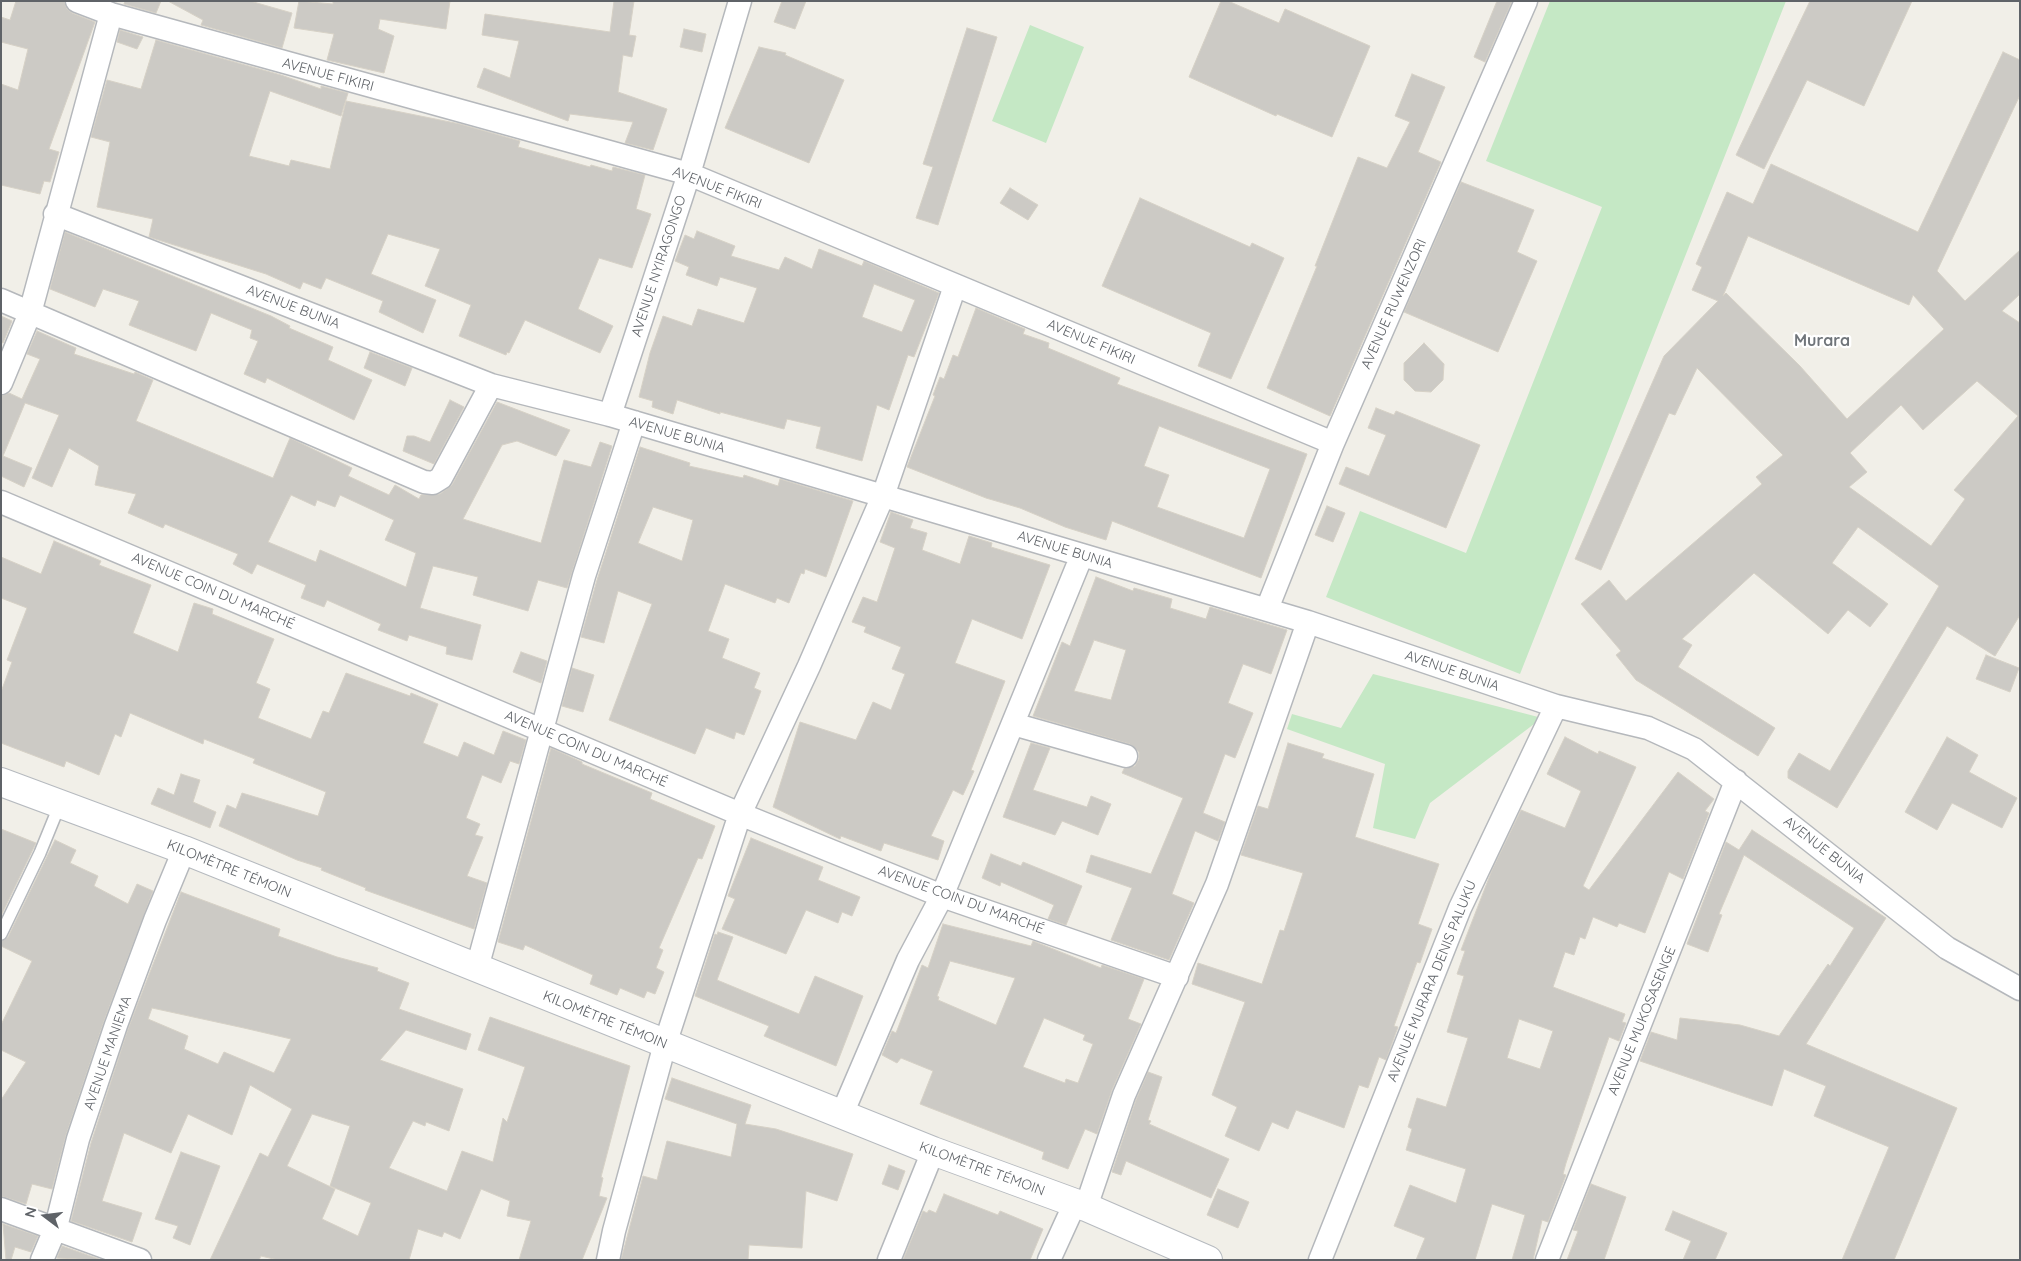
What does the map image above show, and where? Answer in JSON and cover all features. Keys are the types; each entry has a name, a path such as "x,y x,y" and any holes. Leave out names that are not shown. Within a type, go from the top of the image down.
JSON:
{"main road":[{"name":"KILOMÈTRE TÉMOIN","path":"1,782 184,850 933,1151 1080,1205 1208,1260"}],"street":[{"name":"AVENUE FIKIRI","path":"77,1 111,14 690,174 1333,443"},
{"name":"AVENUE NYIRAGONGO","path":"610,415 690,174 740,1"},
{"name":"AVENUE RUWENZORI","path":"1267,609 1333,443 1526,1"},
{"path":"1,383 30,313 55,214 111,14"},
{"name":"AVENUE BUNIA","path":"55,214 491,385 610,415 1267,609 1556,706 1648,728 1694,749 1946,948 2020,989"},
{"path":"608,1260 665,1044 740,814 883,496 955,286"},
{"path":"1,300 424,482 433,483 441,478 491,385"},
{"path":"477,968 520,819 541,729 584,576 634,422"},
{"name":"AVENUE COIN DU MARCHÉ","path":"1,502 740,814 942,896 1178,977"},
{"path":"842,1114 908,960 942,896 1082,555"},
{"path":"1049,1260 1080,1205 1124,1095 1178,977 1217,884 1308,622"},
{"name":"AVENUE MURARA DENIS PALUKU","path":"1320,1260 1460,908 1556,706"},
{"path":"1013,724 1126,756"},
{"name":"AVENUE MUKOSASENGE","path":"1547,1260 1736,781"},
{"name":"AVENUE MANIEMA","path":"42,1260 56,1227 78,1139 114,1034 155,920 184,850"},
{"path":"890,1260 933,1151"},
{"path":"1,1209 56,1227 140,1260"}],"lane":[{"path":"1,934 40,853 60,804"}],"green space":[{"path":"1550,1 1786,1 1520,674 1326,597 1360,511 1466,553 1602,207 1486,161"},
{"path":"1030,25 1084,47 1046,143 992,121"},
{"path":"1373,674 1542,718 1430,803 1415,839 1373,828 1385,764 1287,729 1292,714 1341,728"}],"building":[{"path":"16,1 64,1 67,9 72,13 95,22 49,149 59,152 50,182 44,181 40,194 1,185 1,84 18,90 28,49 1,42 1,17 10,20"},
{"path":"125,1 161,1 156,13 124,4"},
{"path":"168,1 250,1 292,13 282,48 201,25 203,20"},
{"path":"299,1 333,4 333,1 450,1 446,29 380,19 378,29 394,36 384,73 327,60 334,34 294,28"},
{"path":"614,1 634,1 629,35 636,36 632,57 623,55 618,92 667,109 653,150 625,143 633,122 570,114 568,121 477,87 484,68 510,78 519,41 482,35 485,14 610,32"},
{"path":"782,1 806,1 795,29 774,22"},
{"path":"1221,1 1228,1 1279,23 1285,9 1370,46 1332,137 1277,114 1276,116 1189,77"},
{"path":"1497,1 1512,1 1485,62 1474,57"},
{"path":"1810,1 1912,1 1864,106 1807,80 1764,169 1736,155"},
{"path":"967,28 997,37 938,225 916,218 933,167 923,164"},
{"path":"684,29 706,34 702,52 680,47"},
{"path":"120,30 143,37 137,49 117,42"},
{"path":"156,40 281,75 321,89 321,86 348,93 341,116 270,91 249,156 289,166 291,160 330,169 346,101 460,124 520,141 518,147 590,167 591,165 612,171 613,167 645,175 636,209 651,214 632,268 599,258 578,309 613,326 600,353 525,320 509,353 507,352 506,355 459,336 471,305 425,286 440,249 388,234 371,274 436,300 423,333 379,312 383,301 326,278 321,289 303,282 300,289 266,274 149,237 153,219 97,207 110,142 91,137 107,80 141,89"},
{"path":"759,47 786,53 785,55 844,80 809,163 725,128"},
{"path":"2003,52 2020,60 2020,95 1937,271 1965,301 2020,250 2020,294 2002,311 2020,323 2020,615 1995,656 1947,626 1837,808 1788,778 1788,771 1799,753 1830,771 1939,586 1858,527 1832,563 1888,604 1870,627 1848,610 1828,634 1754,573 1682,639 1692,645 1678,667 1775,728 1758,756 1636,680 1616,655 1621,651 1581,604 1609,580 1626,601 1762,484 1756,477 1783,455 1697,368 1675,415 1669,413 1601,570 1575,559 1664,356 1718,301 1692,290 1702,267 1696,264 1727,192 1753,204 1771,164 1918,232","holes":["1748,236 1909,305 1913,295 1944,329 1847,419 1800,366 1726,293 1723,296","1977,381 2018,416 1954,490 1965,499 1931,546 1849,487 1867,472 1850,453 1901,405 1923,430"]},
{"path":"1412,74 1445,87 1418,152 1441,162 1330,416 1267,388 1317,266 1315,266 1358,157 1387,168 1410,122 1395,116"},
{"path":"1461,182 1534,210 1517,252 1537,261 1498,352 1404,312"},
{"path":"1010,188 1038,205 1028,220 1000,203"},
{"path":"1140,198 1250,247 1252,243 1284,258 1231,379 1198,366 1211,333 1102,286"},
{"path":"697,231 735,246 731,256 779,270 785,257 812,269 819,249 862,266 864,261 939,293 914,357 908,355 889,410 877,405 862,461 816,448 821,427 787,419 784,429 720,412 720,414 677,400 673,414 652,407 653,401 639,397 650,353 663,316 692,326 698,309 744,323 757,288 720,277 717,286 686,275 689,267 675,261 685,235 694,239","holes":["874,284 915,300 902,332 862,317"]},
{"path":"65,232 271,316 290,326 289,328 333,347 328,360 372,380 354,420 267,378 265,383 244,374 258,341 250,338 252,330 211,313 196,351 129,325 139,301 103,289 95,307 50,289"},
{"path":"976,308 1025,329 1023,334 1049,343 1048,348 1120,378 1117,384 1307,454 1261,578 1112,521 1106,540 1065,527 1020,508 986,498 907,467 935,396 933,395 940,377 944,379 953,355 958,357","holes":["1159,426 1270,469 1244,538 1157,507 1169,475 1144,466"]},
{"path":"1,316 12,321 3,343 1,342"},
{"path":"37,331 76,348 74,354 134,374 135,372 153,380 136,421 273,478 290,438 352,468 348,476 389,495 395,485 419,499 421,495 440,494 452,485 497,402 570,430 556,456 517,441 502,445 463,519 541,543 564,460 591,467 600,442 612,446 567,588 538,580 528,611 473,595 478,577 433,566 420,608 481,625 472,660 446,654 447,647 409,635 407,641 378,630 381,624 327,600 324,607 301,598 306,585 257,564 252,574 233,564 238,554 165,524 163,528 128,513 136,494 95,485 99,466 69,448 52,487 32,478 59,415 25,403 3,456 32,468 24,487 1,476 1,396 9,393 22,399 40,359 27,354","holes":["291,495 315,506 317,500 335,507 340,495 394,520 385,540 416,553 406,587 320,550 316,562 268,542"]},
{"path":"1424,343 1444,364 1443,380 1431,392 1415,391 1404,380 1404,363"},
{"path":"370,352 412,368 405,386 364,368"},
{"path":"450,400 464,407 434,464 403,451 407,436 414,436 430,442"},
{"path":"1376,408 1394,415 1396,411 1480,445 1446,528 1339,484 1346,467 1369,476 1386,435 1368,428"},
{"path":"640,447 690,463 689,466 743,478 744,475 778,486 780,479 853,501 826,577 805,569 804,574 801,573 789,603 777,598 775,603 725,584 708,631 729,639 722,658 760,673 754,688 761,691 744,735 736,732 734,739 706,728 695,754 609,720 652,604 618,591 604,643 581,637 597,580","holes":["653,507 693,520 682,561 638,543"]},
{"path":"1327,506 1345,513 1333,542 1315,535"},
{"path":"891,512 913,520 910,528 927,533 922,550 960,564 969,536 992,543 991,547 1050,565 1022,639 972,619 955,663 1005,681 971,770 974,771 963,795 953,790 931,836 944,841 938,860 884,843 881,851 841,836 840,839 773,807 800,722 856,740 873,702 891,710 905,674 892,669 901,647 864,632 866,627 852,622 863,597 877,602 895,548 880,542"},
{"path":"54,541 101,561 99,565 151,585 133,633 178,652 194,603 213,609 212,614 274,639 256,683 270,689 258,718 311,739 323,711 329,713 346,673 410,696 411,693 438,704 423,743 458,757 464,742 494,755 503,731 526,740 519,764 510,761 501,783 482,775 466,818 480,824 475,835 483,837 467,876 487,883 474,929 365,890 366,888 321,870 322,868 297,860 219,826 227,805 236,809 242,793 318,816 326,792 253,763 255,759 204,739 203,744 130,713 121,737 115,734 99,775 66,761 64,767 1,743 1,692 12,662 7,660 27,608 1,598 1,557 41,574"},
{"path":"1096,577 1133,591 1134,588 1172,599 1170,608 1206,619 1210,607 1287,630 1271,674 1243,664 1228,703 1253,713 1235,758 1225,754 1203,813 1225,822 1218,841 1195,831 1172,894 1194,903 1169,960 1111,940 1132,888 1086,872 1091,855 1151,874 1183,798 1122,773 1124,769 1135,766 1139,759 1139,752 1130,744 1033,716 1062,642 1070,646","holes":["1094,640 1126,650 1111,700 1074,691"]},
{"path":"521,652 547,661 541,683 513,672"},
{"path":"1986,655 2019,668 2010,692 1976,679"},
{"path":"572,668 594,675 583,712 562,706"},
{"path":"1565,737 1598,754 1599,751 1636,767 1583,886 1589,890 1678,772 1714,799 1705,811 1709,813 1683,879 1669,872 1645,933 1619,923 1617,927 1593,917 1585,939 1580,937 1574,955 1565,952 1553,987 1625,1014 1622,1022 1626,1023 1619,1041 1609,1037 1566,1163 1563,1174 1566,1175 1548,1222 1542,1220 1533,1260 1512,1260 1525,1215 1492,1204 1475,1260 1416,1260 1425,1238 1394,1226 1410,1185 1456,1203 1466,1169 1406,1150 1412,1129 1408,1127 1417,1098 1446,1107 1468,1038 1447,1032 1464,976 1457,974 1465,951 1461,950 1492,870 1521,810 1565,828 1581,791 1547,774","holes":["1519,1019 1553,1031 1540,1069 1507,1058"]},
{"path":"1947,737 1978,755 1969,772 2017,798 2002,828 1952,803 1937,830 1905,812"},
{"path":"1031,743 1050,748 1033,790 1087,807 1091,796 1111,804 1098,835 1062,821 1055,835 1003,817"},
{"path":"1288,743 1324,754 1322,758 1374,774 1355,837 1439,864 1418,924 1432,929 1420,963 1417,962 1394,1026 1398,1027 1386,1060 1379,1057 1368,1088 1359,1085 1344,1128 1296,1110 1288,1129 1272,1122 1259,1151 1225,1136 1237,1107 1212,1095 1245,1002 1192,984 1198,963 1262,984 1280,930 1284,931 1303,873 1241,855 1258,806 1268,809"},
{"path":"551,748 582,762 582,764 652,793 650,799 715,826 702,859 698,858 659,948 663,950 656,968 664,972 655,994 647,991 644,998 620,988 617,995 590,984 593,975 525,945 523,950 498,942"},
{"path":"181,774 200,780 193,802 216,812 210,828 151,804 158,788 174,795"},
{"path":"1,829 36,843 1,916"},
{"path":"1752,830 1886,918 1806,1044 1957,1108 1894,1260 1842,1260 1889,1147 1814,1116 1826,1086 1784,1069 1772,1106 1640,1061 1651,1032 1677,1040 1680,1018 1740,1025 1779,1036 1828,964 1830,966 1854,928 1744,855 1719,914 1722,915 1708,952 1687,944 1726,842 1739,850"},
{"path":"751,838 823,867 818,880 860,897 852,916 842,912 838,923 806,910 786,954 722,929 735,899 728,896"},
{"path":"55,840 76,850 70,863 98,876 94,886 128,904 137,884 153,891 104,1021 66,1135 52,1189 32,1184 26,1204 1,1196 1,1100 26,1062 1,1050 1,1025 32,961 1,946 1,941 8,937"},
{"path":"991,854 1021,866 1023,862 1082,886 1066,925 1048,919 1054,905 1001,882 1000,886 982,878"},
{"path":"181,892 280,929 278,936 337,957 378,968 377,971 409,983 399,1009 471,1034 466,1050 406,1030 380,1060 463,1089 449,1131 426,1122 425,1126 413,1121 389,1168 447,1191 462,1151 493,1162 503,1118 507,1122 525,1067 478,1050 490,1017 630,1066 601,1177 603,1178 599,1196 607,1198 582,1260 519,1260 531,1221 507,1216 510,1201 481,1189 460,1239 444,1232 442,1237 418,1229 409,1260 278,1260 261,1256 259,1260 210,1260 260,1153 268,1157 292,1109 250,1085 232,1135 188,1114 171,1153 124,1133 102,1201 142,1213 132,1242 71,1221 91,1143 128,1029","holes":["152,1008 244,1028 291,1039 274,1073 224,1052 218,1064 184,1049 188,1036 148,1019","312,1114 350,1126 330,1186 371,1203 358,1236 322,1219 335,1189 287,1166"]},
{"path":"943,924 1031,946 1033,941 1101,968 1102,965 1144,979 1128,1019 1141,1024 1112,1090 1097,1134 1085,1129 1068,1169 1042,1159 1044,1152 920,1104 933,1071 901,1058 897,1063 882,1055 892,1031 896,1033 922,965 928,968","holes":["950,961 1015,978 996,1025 938,1000 939,997 937,996","1044,1018 1085,1035 1083,1040 1093,1044 1078,1083 1066,1079 1065,1083 1023,1067"]},
{"path":"718,932 733,937 717,980 799,1014 815,976 863,996 836,1066 764,1036 769,1026 695,996 715,934 717,935"},
{"path":"1148,1072 1162,1077 1148,1120 1151,1121 1149,1124 1229,1159 1211,1198 1126,1161 1121,1175 1112,1172 1136,1100"},
{"path":"672,1078 751,1105 745,1124 776,1129 853,1154 837,1201 806,1191 802,1248 749,1245 748,1260 621,1260 643,1176 657,1180 667,1141 731,1157 737,1124 665,1099"},
{"path":"181,1152 220,1166 190,1245 173,1238 178,1226 155,1219"},
{"path":"889,1165 905,1171 898,1190 882,1184"},
{"path":"1591,1184 1626,1197 1604,1260 1567,1260 1578,1231 1573,1230"},
{"path":"1218,1189 1249,1202 1238,1228 1207,1215"},
{"path":"944,1194 998,1215 1000,1211 1043,1229 1030,1260 903,1260 923,1211 927,1213 929,1210 936,1213"},
{"path":"1673,1211 1727,1233 1715,1260 1683,1260 1691,1241 1665,1230"},
{"path":"3,1224 38,1236 31,1252 15,1247 11,1260 6,1260"},
{"path":"62,1246 99,1259 99,1260 57,1258"}],"district":[{"name":"Murara","path":"1822,341"}]}
